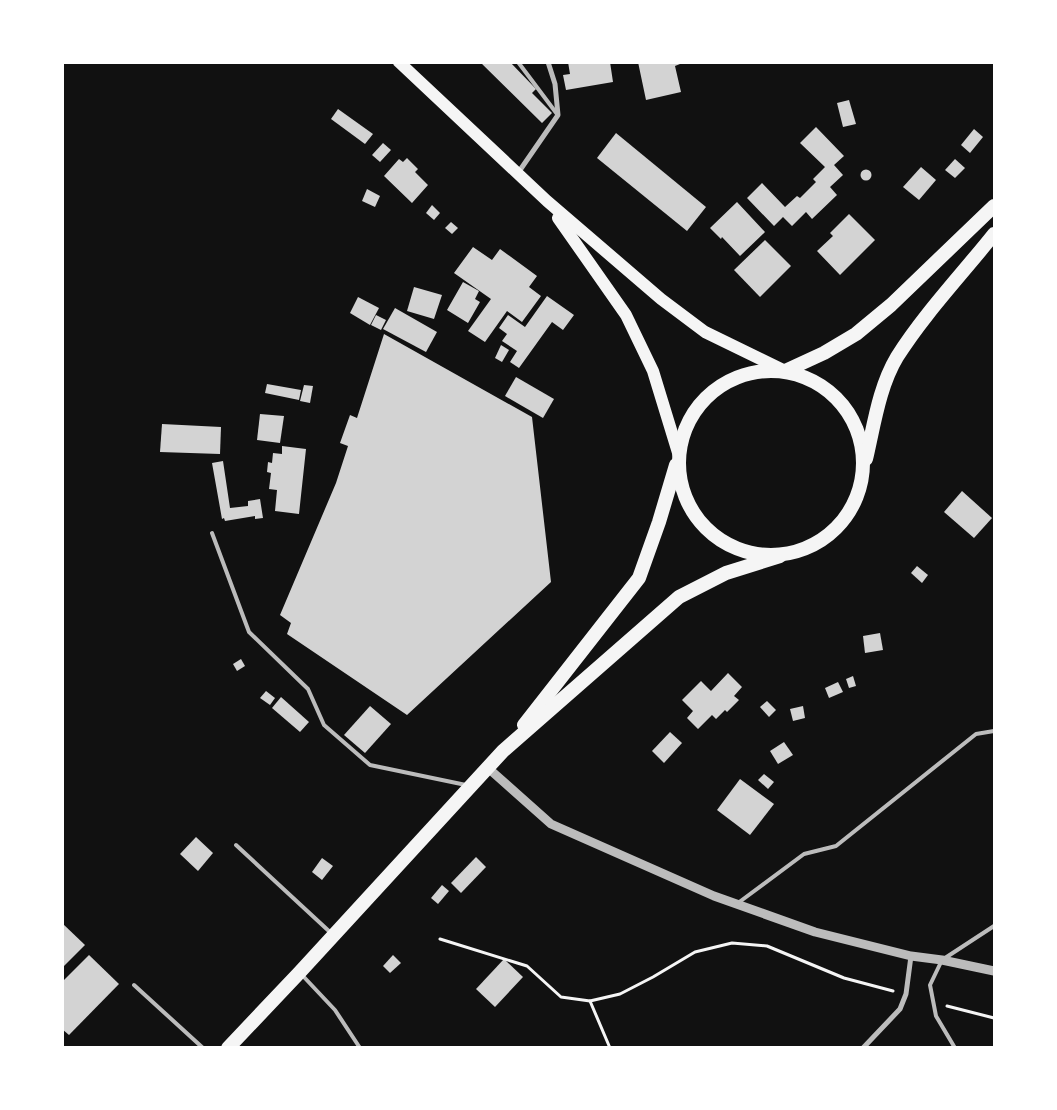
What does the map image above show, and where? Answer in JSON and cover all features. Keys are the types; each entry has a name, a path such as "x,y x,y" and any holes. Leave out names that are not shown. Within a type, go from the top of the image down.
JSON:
{"highway":[{"path":"228,1048 504,751 639,578 659,522 687,424 707,396 735,378 751,373 785,371 824,353 856,334 891,305 994,206"},
{"path":"504,751 679,597 726,573 810,547 836,530 854,504 882,391 897,358 923,322 994,234"},
{"path":"785,371 816,383 831,393 843,406 853,422 859,438 862,474"},
{"path":"679,456 682,488 688,503 706,530 719,540 740,550 764,556 780,556"}],"main road":[{"path":"399,62 547,201 661,300 706,332 785,371"},
{"path":"547,201 626,315 653,371 679,456"}],"street":[{"path":"518,174 558,115 555,84 548,62"},
{"path":"488,768 552,824 736,905 815,932 911,956 942,960 994,971"},
{"path":"863,1048 900,1009 906,994 911,956"}],"lane":[{"path":"518,62 558,115"},
{"path":"212,533 249,632 308,689 324,725 370,765 471,786"},
{"path":"736,905 804,854 836,846 976,734 994,731"},
{"path":"236,845 333,935"},
{"path":"955,1048 936,1016 930,985 942,960 994,926"},
{"path":"299,973 335,1010 360,1048"},
{"path":"134,985 203,1048"}],"path":[{"path":"440,939 527,966 561,997 590,1001 620,994 653,978 695,952 732,942 767,946 844,978 906,994"},
{"path":"590,1001 610,1048"},
{"path":"941,1004 994,1018"}],"building":[{"path":"480,62 510,62 536,89 532,93 552,113 542,123"},
{"path":"568,62 610,62 613,82 566,90 563,75 570,74"},
{"path":"638,62 685,62 675,66 681,92 646,100"},
{"path":"849,100 856,124 843,127 837,103"},
{"path":"338,109 373,134 365,144 331,119"},
{"path":"816,127 844,156 834,165 843,175 830,187 837,195 812,219 806,212 792,226 783,217 774,226 747,198 762,183 785,207 797,196 800,198 816,182 813,179 825,167 800,143"},
{"path":"974,129 983,137 970,153 961,145"},
{"path":"616,133 706,207 687,231 597,158"},
{"path":"383,143 391,150 380,162 372,155"},
{"path":"407,158 418,169 415,172 428,185 412,203 384,176 399,159 403,162"},
{"path":"955,159 965,168 955,178 945,170"},
{"path":"921,167 936,180 919,200 903,187"},
{"path":"866,169 872,175 866,181 860,175"},
{"path":"367,189 380,196 375,207 362,201"},
{"path":"737,202 765,232 740,256 722,237 721,239 710,228"},
{"path":"432,205 440,213 434,220 426,213"},
{"path":"849,214 875,240 840,275 817,251 833,236 830,233"},
{"path":"451,222 458,228 452,234 445,228"},
{"path":"765,240 791,266 760,297 734,270"},
{"path":"473,247 492,260 500,249 537,276 529,287 541,296 522,322 507,311 485,342 468,331 491,299 454,273"},
{"path":"463,282 479,291 475,299 480,302 468,323 447,310"},
{"path":"414,287 442,295 434,319 407,311"},
{"path":"547,296 574,315 563,330 552,322 519,368 510,362 517,351 502,341 507,334 499,328 508,315 525,327"},
{"path":"358,297 379,308 370,325 350,313"},
{"path":"395,308 437,332 426,352 383,329"},
{"path":"376,315 386,320 381,330 371,325"},
{"path":"384,334 532,417 551,582 407,715 287,634 291,623 280,615 336,483 348,446 340,443 350,415 357,418"},
{"path":"501,345 509,350 502,362 495,358"},
{"path":"516,377 554,399 543,418 505,396"},
{"path":"267,384 301,390 299,400 265,393"},
{"path":"304,385 313,386 310,403 300,401"},
{"path":"260,414 284,416 280,443 257,440"},
{"path":"162,424 221,427 220,454 160,452"},
{"path":"282,446 306,449 299,514 275,511 277,490 269,489 271,473 267,472 268,462 272,463 273,453 282,454"},
{"path":"223,461 230,508 248,506 248,501 260,499 263,518 255,519 255,516 225,521 224,518 222,519 212,463"},
{"path":"962,491 992,518 974,538 944,512"},
{"path":"917,566 928,575 922,583 911,573"},
{"path":"880,633 883,650 865,653 863,636"},
{"path":"241,659 245,666 237,671 233,664"},
{"path":"728,673 742,687 734,696 739,700 727,712 725,710 716,719 712,715 698,729 687,718 693,711 682,700 701,681 711,691"},
{"path":"853,676 856,686 849,688 846,679"},
{"path":"838,682 843,692 829,698 825,688"},
{"path":"266,691 275,698 270,705 260,698"},
{"path":"281,697 309,722 300,732 272,708"},
{"path":"767,701 776,710 769,717 760,707"},
{"path":"370,706 391,724 365,753 344,735"},
{"path":"803,706 805,718 793,721 790,709"},
{"path":"670,732 682,743 664,763 652,751"},
{"path":"784,742 793,755 778,764 770,751"},
{"path":"764,774 774,782 768,789 758,780"},
{"path":"740,779 774,804 750,835 717,810"},
{"path":"196,837 213,853 198,871 180,854"},
{"path":"476,857 486,867 461,893 451,883"},
{"path":"322,858 333,866 322,880 312,872"},
{"path":"442,885 449,891 438,904 431,898"},
{"path":"62,923 85,945 62,968"},
{"path":"89,955 119,984 69,1035 62,1029 62,982"},
{"path":"393,955 401,963 390,973 383,966"},
{"path":"504,959 523,977 495,1007 476,989"}]}
